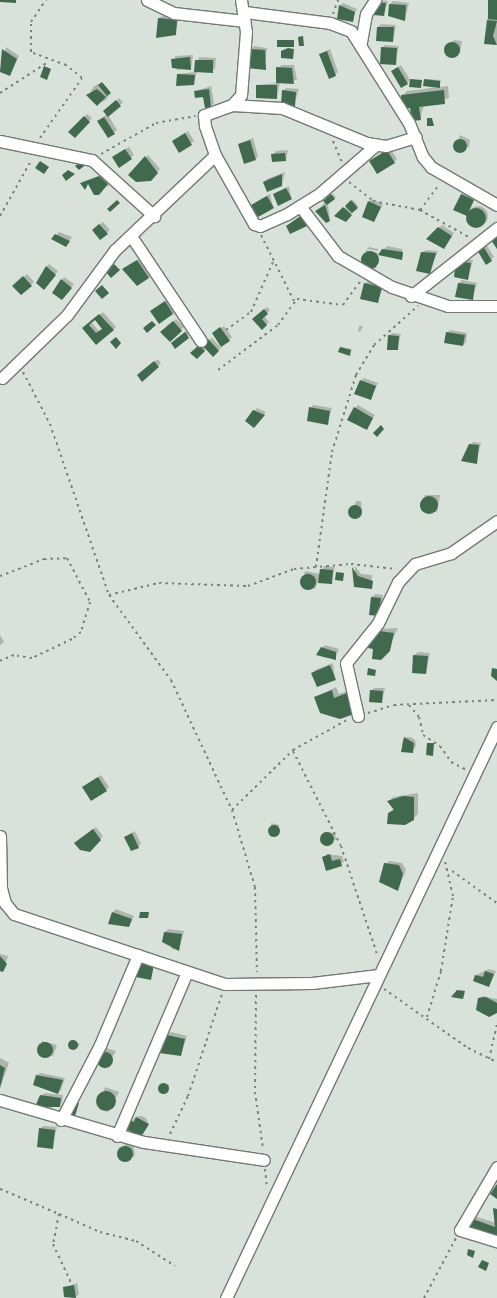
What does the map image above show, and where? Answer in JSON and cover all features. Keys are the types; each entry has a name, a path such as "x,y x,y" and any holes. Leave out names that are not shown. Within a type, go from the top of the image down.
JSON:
{"street":[{"path":"147,0 174,13 245,16 330,23 351,31 361,42 416,138 423,157 449,178 497,205"},
{"path":"240,0 245,16 242,95 249,105"},
{"path":"361,42 366,14 375,0"},
{"path":"232,105 242,95"},
{"path":"376,145 300,206 257,226 215,155 204,115 232,105 282,108 333,132 376,145 416,138"},
{"path":"0,141 92,160 154,216"},
{"path":"2,378 19,365 67,315 99,269 215,155"},
{"path":"300,206 338,256 411,296 426,301 471,309 497,306"},
{"path":"411,296 497,228"},
{"path":"131,236 201,341"},
{"path":"358,716 346,663 378,623 406,571 426,559 451,553 497,521"},
{"path":"226,1298 269,1200 301,1144 379,975 440,852 473,776 497,727"},
{"path":"0,836 2,905 14,914 138,955 186,974 225,984 256,986 379,975"},
{"path":"61,1120 100,1045 138,955"},
{"path":"117,1136 186,974"},
{"path":"0,1100 117,1136 264,1160"},
{"path":"497,1167 460,1230 497,1241"}],"path":[{"path":"0,216 36,148 82,78 66,65 48,62 37,57 30,45 31,22 46,0"},
{"path":"330,23 338,0"},
{"path":"0,94 48,62"},
{"path":"92,160 156,123 204,115"},
{"path":"333,132 333,148 352,186 373,201 420,210 478,243"},
{"path":"420,210 423,200 449,178"},
{"path":"257,226 294,302"},
{"path":"226,330 251,312 273,262"},
{"path":"218,370 278,326 294,302 307,297 348,303 364,271"},
{"path":"316,567 332,452 356,375 386,332 426,301"},
{"path":"19,365 50,424 109,595 171,680 232,810 255,887 255,1092 269,1200"},
{"path":"0,576 44,559 67,558 90,602 81,632 72,640 32,658 14,655 0,661"},
{"path":"109,595 159,583 248,586 294,569 351,564 406,571"},
{"path":"232,810 292,750 325,729 358,716 408,705 497,700"},
{"path":"408,705 419,717 423,735 440,746 451,762 473,776"},
{"path":"292,750 341,846 379,975 427,1017 489,1059 497,1062"},
{"path":"440,852 451,870 497,903"},
{"path":"427,1017 446,945 453,896 451,870"},
{"path":"165,1145 188,1096 225,984"},
{"path":"489,1059 497,1025"},
{"path":"0,1189 100,1232 136,1241 175,1266"},
{"path":"59,1214 54,1248 72,1285"},
{"path":"424,1298 460,1230"}],"building":[{"path":"0,0 16,0 16,3 0,2"},
{"path":"488,0 497,0 497,20 488,19"},
{"path":"376,2 386,3 384,16 374,15"},
{"path":"389,4 406,5 405,21 388,16"},
{"path":"339,5 355,12 353,22 337,19"},
{"path":"158,18 177,20 176,35 156,38"},
{"path":"487,20 497,21 493,36 497,45 484,44"},
{"path":"377,27 394,27 393,42 376,41"},
{"path":"303,36 304,46 299,46 298,37"},
{"path":"277,40 294,40 294,47 277,47"},
{"path":"452,42 460,50 452,58 444,50"},
{"path":"381,47 397,48 396,65 380,64"},
{"path":"288,48 294,49 293,59 281,58 281,51"},
{"path":"2,49 17,59 10,76 0,72"},
{"path":"250,49 265,50 266,70 248,68"},
{"path":"327,51 336,76 329,79 319,54"},
{"path":"190,57 191,70 172,68 171,59"},
{"path":"195,60 213,60 213,73 194,72"},
{"path":"44,66 51,69 47,80 40,77"},
{"path":"276,67 292,68 294,84 276,83"},
{"path":"398,67 408,84 401,88 391,71"},
{"path":"177,74 195,75 194,85 176,86"},
{"path":"410,79 422,80 421,88 409,87"},
{"path":"424,79 440,81 440,88 423,86"},
{"path":"102,82 111,93 107,96 98,85"},
{"path":"256,85 277,85 277,99 256,98"},
{"path":"97,89 106,97 97,106 86,95"},
{"path":"209,89 211,107 205,108 203,97 195,98 194,91"},
{"path":"282,90 296,92 295,106 281,105"},
{"path":"444,90 445,104 419,107 421,120 412,121 410,108 402,109 401,95"},
{"path":"116,100 121,106 108,117 103,111"},
{"path":"84,116 90,122 75,138 68,132"},
{"path":"104,117 115,134 108,138 97,121"},
{"path":"427,118 432,118 434,126 427,126"},
{"path":"185,133 192,145 179,153 172,141"},
{"path":"457,139 463,139 467,146 463,153 457,153 453,149 453,143"},
{"path":"250,140 256,160 244,164 238,144"},
{"path":"125,149 132,159 119,168 112,157"},
{"path":"387,150 395,163 377,174 369,161"},
{"path":"285,153 286,161 272,162 271,154"},
{"path":"145,156 158,173 151,181 136,182 128,175"},
{"path":"84,159 88,163 79,170 75,166"},
{"path":"40,161 49,167 44,174 35,168"},
{"path":"68,170 75,174 66,181 62,175"},
{"path":"282,174 282,186 267,192 263,182"},
{"path":"99,176 108,184 99,195 94,195 88,184 85,190 80,183"},
{"path":"286,188 292,199 278,206 273,194"},
{"path":"331,194 335,199 327,205 323,201"},
{"path":"461,194 474,200 467,216 453,210"},
{"path":"267,196 274,208 258,217 251,205"},
{"path":"117,200 120,203 110,212 107,209"},
{"path":"351,200 358,208 352,213 345,206"},
{"path":"368,201 381,207 374,222 362,217"},
{"path":"325,205 330,221 326,223 315,211"},
{"path":"343,207 352,215 346,222 334,216"},
{"path":"476,208 483,211 486,218 483,225 476,228 469,225 466,218 469,211"},
{"path":"302,215 307,226 290,234 286,226"},
{"path":"99,224 108,234 100,240 92,230"},
{"path":"438,227 452,236 444,249 426,239"},
{"path":"55,234 70,241 66,247 51,239"},
{"path":"497,235 497,249 491,240"},
{"path":"483,246 492,261 486,265 477,250"},
{"path":"382,249 403,252 402,260 378,255"},
{"path":"370,251 376,254 379,260 376,266 370,269 364,266 361,260 364,254"},
{"path":"421,252 436,253 430,274 416,271"},
{"path":"137,260 149,278 137,286 122,269"},
{"path":"456,261 471,263 468,280 454,277"},
{"path":"114,264 120,270 111,278 106,272"},
{"path":"46,266 56,275 44,290 36,283"},
{"path":"23,276 32,286 21,295 12,286"},
{"path":"61,279 72,288 62,300 52,293"},
{"path":"364,283 382,287 378,303 360,299"},
{"path":"458,283 475,285 473,300 455,297"},
{"path":"102,285 109,293 102,299 95,291"},
{"path":"165,301 173,314 159,324 150,311"},
{"path":"264,309 268,314 262,319 267,325 262,330 252,319"},
{"path":"99,314 114,330 96,345 82,328","holes":["95,320 102,329 96,333 89,325"]},
{"path":"152,321 156,325 147,333 143,328"},
{"path":"173,321 182,331 170,342 160,332"},
{"path":"220,327 230,341 221,347 212,333"},
{"path":"185,332 189,338 175,349 171,343"},
{"path":"446,332 465,335 463,346 444,343"},
{"path":"388,335 399,336 398,350 387,350"},
{"path":"116,337 121,343 116,349 110,342"},
{"path":"208,339 219,351 213,357 202,345"},
{"path":"199,345 205,351 197,359 190,353"},
{"path":"340,347 351,350 350,356 338,352"},
{"path":"154,361 159,367 142,382 137,375"},
{"path":"360,380 376,386 371,400 354,394"},
{"path":"309,407 330,411 328,425 307,421"},
{"path":"354,407 373,418 367,430 347,420"},
{"path":"253,410 265,415 254,428 245,421"},
{"path":"381,425 384,429 377,437 373,433"},
{"path":"469,444 479,445 477,464 461,461"},
{"path":"425,496 433,496 438,501 436,512 425,514 420,509 420,501"},
{"path":"355,505 360,507 362,512 360,517 355,519 350,517 348,512 350,507"},
{"path":"352,567 358,576 373,581 372,589 354,587"},
{"path":"320,569 333,570 332,584 318,583"},
{"path":"336,572 344,573 343,581 335,580"},
{"path":"308,574 314,576 316,582 314,588 308,590 302,588 300,582 302,576"},
{"path":"371,597 381,598 379,616 369,615"},
{"path":"379,631 394,633 390,651 381,660 372,659 373,649 368,648 373,633"},
{"path":"321,647 336,652 336,660 316,655"},
{"path":"413,655 428,656 426,674 412,673"},
{"path":"330,665 336,680 317,687 311,673"},
{"path":"368,668 376,670 375,676 367,675"},
{"path":"492,668 497,669 497,681 491,676"},
{"path":"332,690 334,698 347,693 354,714 340,719 320,713 314,697"},
{"path":"370,690 383,691 382,703 369,702"},
{"path":"404,737 414,743 413,753 401,752"},
{"path":"427,743 434,743 433,756 426,755"},
{"path":"98,777 107,791 91,801 82,787"},
{"path":"403,796 414,797 414,820 405,825 387,824 388,813 394,810 387,801"},
{"path":"272,825 276,825 280,831 276,837 272,837 268,833 268,829"},
{"path":"93,829 101,840 90,852 80,850 74,843"},
{"path":"327,832 332,834 334,839 332,844 327,846 322,844 320,839 322,834"},
{"path":"132,833 139,848 131,851 124,837"},
{"path":"330,854 332,861 340,859 342,866 326,871 322,857"},
{"path":"384,863 399,865 403,874 398,891 379,882"},
{"path":"112,912 132,919 129,927 108,924"},
{"path":"140,912 149,912 148,918 139,918"},
{"path":"164,932 182,934 179,951 162,942"},
{"path":"0,956 7,964 3,972 0,971"},
{"path":"140,961 154,964 151,980 136,977"},
{"path":"485,971 494,974 489,987 473,981 475,975 483,977"},
{"path":"457,990 465,991 463,999 451,997"},
{"path":"486,997 497,1003 497,1013 489,1017 476,1010 478,998"},
{"path":"167,1035 185,1039 181,1056 159,1053"},
{"path":"73,1040 78,1045 73,1050 68,1045"},
{"path":"45,1042 53,1050 45,1058 37,1050"},
{"path":"105,1052 111,1054 113,1060 111,1066 105,1068 99,1066 97,1060 99,1054"},
{"path":"0,1065 5,1068 0,1088"},
{"path":"36,1075 63,1080 58,1094 33,1085"},
{"path":"163,1082 169,1088 163,1094 157,1088"},
{"path":"106,1091 113,1094 116,1101 113,1108 106,1111 99,1108 96,1101 99,1094"},
{"path":"40,1095 61,1098 60,1107 35,1107"},
{"path":"71,1102 79,1103 75,1116 69,1115"},
{"path":"136,1117 149,1124 141,1137 124,1128 128,1119 134,1122"},
{"path":"39,1128 55,1130 53,1149 37,1147"},
{"path":"125,1146 131,1148 133,1154 131,1160 125,1162 119,1160 117,1154 119,1148"},
{"path":"497,1184 497,1199 490,1194"},
{"path":"493,1208 497,1209 497,1236 468,1231 470,1218 495,1227"},
{"path":"468,1249 475,1251 473,1258 467,1255"},
{"path":"482,1260 489,1263 486,1271 478,1267"},
{"path":"74,1285 76,1298 64,1297 63,1287"}]}
